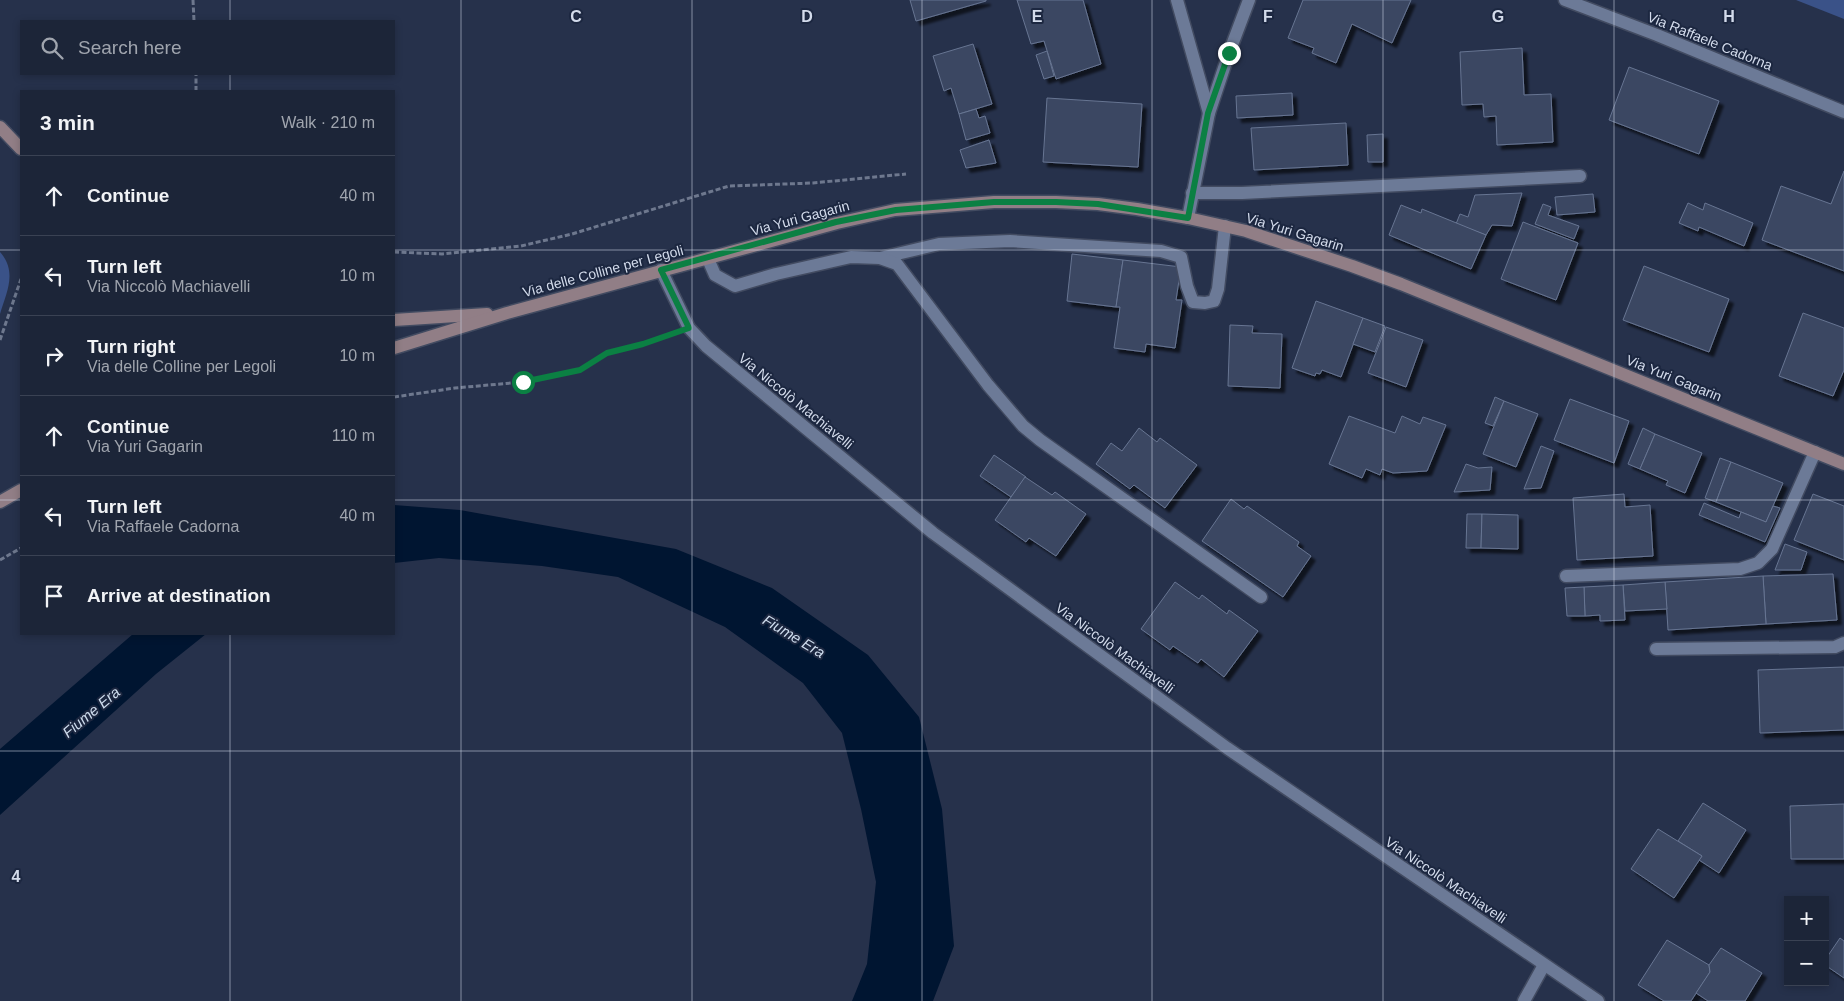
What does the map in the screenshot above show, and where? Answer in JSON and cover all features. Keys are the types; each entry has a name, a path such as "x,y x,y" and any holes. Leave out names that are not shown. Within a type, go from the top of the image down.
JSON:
{"street":[{"path":"1177,0 1208,113"},
{"path":"1188,218 1208,113 1250,0"},
{"name":"Via Raffaele Cadorna","path":"1565,0 1844,112"},
{"path":"0,127 20,148"},
{"path":"1192,193 1580,176"},
{"name":"Via Yuri Gagarin","path":"708,259 836,222 896,210 994,202 1056,202 1098,204 1188,218 1268,237 1401,284 1844,464"},
{"path":"708,259 715,275 735,286 776,274 851,257 880,258 939,244 1010,241 1161,250 1181,257 1187,286 1193,302 1205,303 1214,301 1218,289 1225,226"},
{"path":"880,258 897,264 988,385 1023,426 1261,597"},
{"name":"Via delle Colline per Legoli","path":"507,313 661,270 708,259"},
{"name":"Via Niccolò Machiavelli","path":"661,270 689,328 706,346 933,533 1227,748 1598,1001"},
{"path":"395,320 507,313"},
{"path":"395,348 507,313"},
{"path":"1566,576 1740,569 1758,563 1772,549 1815,452"},
{"path":"0,502 20,491"},
{"path":"1656,649 1835,646 1844,643"},
{"path":"1524,1001 1544,965"}],"path":[{"path":"192,0 194,20"},
{"path":"196,75 196,90"},
{"path":"395,252 442,254 521,246 572,234 729,186 813,182 906,174"},
{"path":"0,340 20,282"},
{"path":"395,397 455,388 523,382 580,370 607,353 643,344 689,328"},
{"path":"0,560 20,549"}],"shaded area":[{"path":"1796,0 1844,0 1844,19"},
{"path":"0,252 8,267 9,283 0,314"}],"water":[{"name":"Fiume Era","path":"395,505 460,510 676,549 772,588 868,655 919,717 942,809 954,946 933,1001 852,1001 867,964 876,882 861,809 842,733 803,683 725,627 618,577 542,566 439,558 395,563"},
{"name":"Fiume Era","path":"132,635 205,635 156,674 0,815 0,749"}],"building":[{"path":"910,0 986,0 986,1 916,21"},
{"path":"1017,0 1083,0 1101,64 1056,79 1044,41 1031,44"},
{"path":"1303,0 1411,0 1392,43 1352,24 1336,63 1312,53 1314,48 1288,38"},
{"path":"973,44 992,104 959,114 951,88 944,91 933,56"},
{"path":"1522,48 1524,95 1551,94 1553,142 1497,145 1496,116 1484,117 1483,104 1462,105 1460,52"},
{"path":"1047,51 1054,76 1044,79 1036,55"},
{"path":"1629,67 1719,101 1699,154 1609,120"},
{"path":"1292,93 1293,115 1237,118 1236,96"},
{"path":"1047,98 1142,104 1138,167 1043,162"},
{"path":"976,109 979,118 985,116 990,133 966,140 959,114"},
{"path":"1346,123 1348,165 1254,170 1251,128"},
{"path":"1383,134 1383,162 1368,162 1367,135"},
{"path":"989,140 996,163 966,168 960,150"},
{"path":"1844,171 1844,271 1762,240 1781,186 1831,204"},
{"path":"1522,193 1512,226 1492,225 1486,235 1456,224 1460,214 1468,217 1475,195"},
{"path":"1593,194 1595,212 1557,215 1555,197"},
{"path":"1688,203 1703,210 1705,203 1753,223 1744,246 1699,227 1698,231 1679,223"},
{"path":"1543,204 1551,207 1548,215 1579,226 1574,239 1535,224"},
{"path":"1401,205 1421,213 1422,209 1486,235 1471,269 1389,235"},
{"path":"1523,222 1578,243 1556,300 1501,279"},
{"path":"1072,254 1123,260 1116,307 1067,301"},
{"path":"1123,260 1181,267 1176,300 1182,300 1175,348 1146,344 1145,352 1114,348 1120,307 1116,307"},
{"path":"1644,266 1729,299 1709,352 1623,320"},
{"path":"1316,301 1363,318 1341,377 1322,370 1320,374 1316,373 1315,376 1292,368"},
{"path":"1803,313 1844,328 1844,370 1833,396 1779,376"},
{"path":"1363,318 1385,326 1375,352 1353,344"},
{"path":"1230,325 1253,326 1252,333 1282,334 1280,388 1228,386"},
{"path":"1386,327 1423,340 1406,387 1368,373"},
{"path":"1495,397 1504,401 1493,426 1485,423"},
{"path":"1570,399 1629,421 1614,463 1554,440"},
{"path":"1504,401 1538,414 1516,467 1483,454"},
{"path":"1349,416 1395,433 1402,416 1420,424 1423,417 1446,425 1427,471 1393,473 1382,469 1380,475 1366,469 1362,478 1329,464"},
{"path":"1139,428 1157,442 1160,438 1197,465 1165,508 1134,485 1130,489 1096,464 1111,443 1122,451"},
{"path":"1643,428 1655,434 1640,469 1628,464"},
{"path":"1655,434 1702,453 1685,493 1666,485 1668,481 1640,469"},
{"path":"1541,446 1554,451 1541,488 1524,489"},
{"path":"994,455 1026,477 1011,497 980,476"},
{"path":"1720,458 1731,462 1716,502 1705,498"},
{"path":"1731,462 1783,483 1766,522 1716,502"},
{"path":"1466,464 1478,468 1492,467 1490,490 1454,492"},
{"path":"1025,477 1052,495 1055,492 1086,514 1056,556 1029,538 1026,542 995,520"},
{"path":"1624,494 1625,507 1650,505 1653,556 1577,560 1573,498"},
{"path":"1813,494 1844,506 1844,560 1794,540"},
{"path":"1231,499 1244,509 1247,506 1299,542 1297,546 1311,556 1283,597 1202,541"},
{"path":"1704,503 1739,518 1741,512 1766,522 1773,506 1780,508 1765,542 1699,515"},
{"path":"1467,514 1482,514 1481,548 1466,548"},
{"path":"1482,514 1518,515 1518,549 1481,548"},
{"path":"1785,544 1807,552 1801,570 1775,570"},
{"path":"1833,574 1837,620 1766,624 1763,576"},
{"path":"1763,576 1766,624 1668,630 1665,582"},
{"path":"1175,582 1199,599 1202,595 1227,614 1229,610 1258,631 1224,677 1201,659 1198,663 1173,646 1170,650 1141,629"},
{"path":"1665,582 1667,609 1625,611 1623,585"},
{"path":"1623,585 1625,620 1600,621 1600,615 1585,616 1584,587"},
{"path":"1584,587 1585,616 1567,616 1565,588"},
{"path":"1844,667 1844,730 1760,733 1758,670"},
{"path":"1703,803 1746,830 1719,873 1699,860 1702,856 1678,841"},
{"path":"1844,804 1844,859 1791,859 1790,806"},
{"path":"1658,829 1702,856 1674,898 1631,869"},
{"path":"1840,938 1844,941 1844,978 1829,968 1829,954"},
{"path":"1667,940 1709,965 1710,972 1691,1001 1664,1001 1638,985"},
{"path":"1721,948 1762,973 1745,1001 1708,1001 1696,993 1710,972 1709,965"}],"route":[{"path":"523,382 580,370 607,353 643,344 689,328 661,270 708,259 836,222 896,210 994,202 1098,204 1188,218 1208,113 1229,53"}]}
